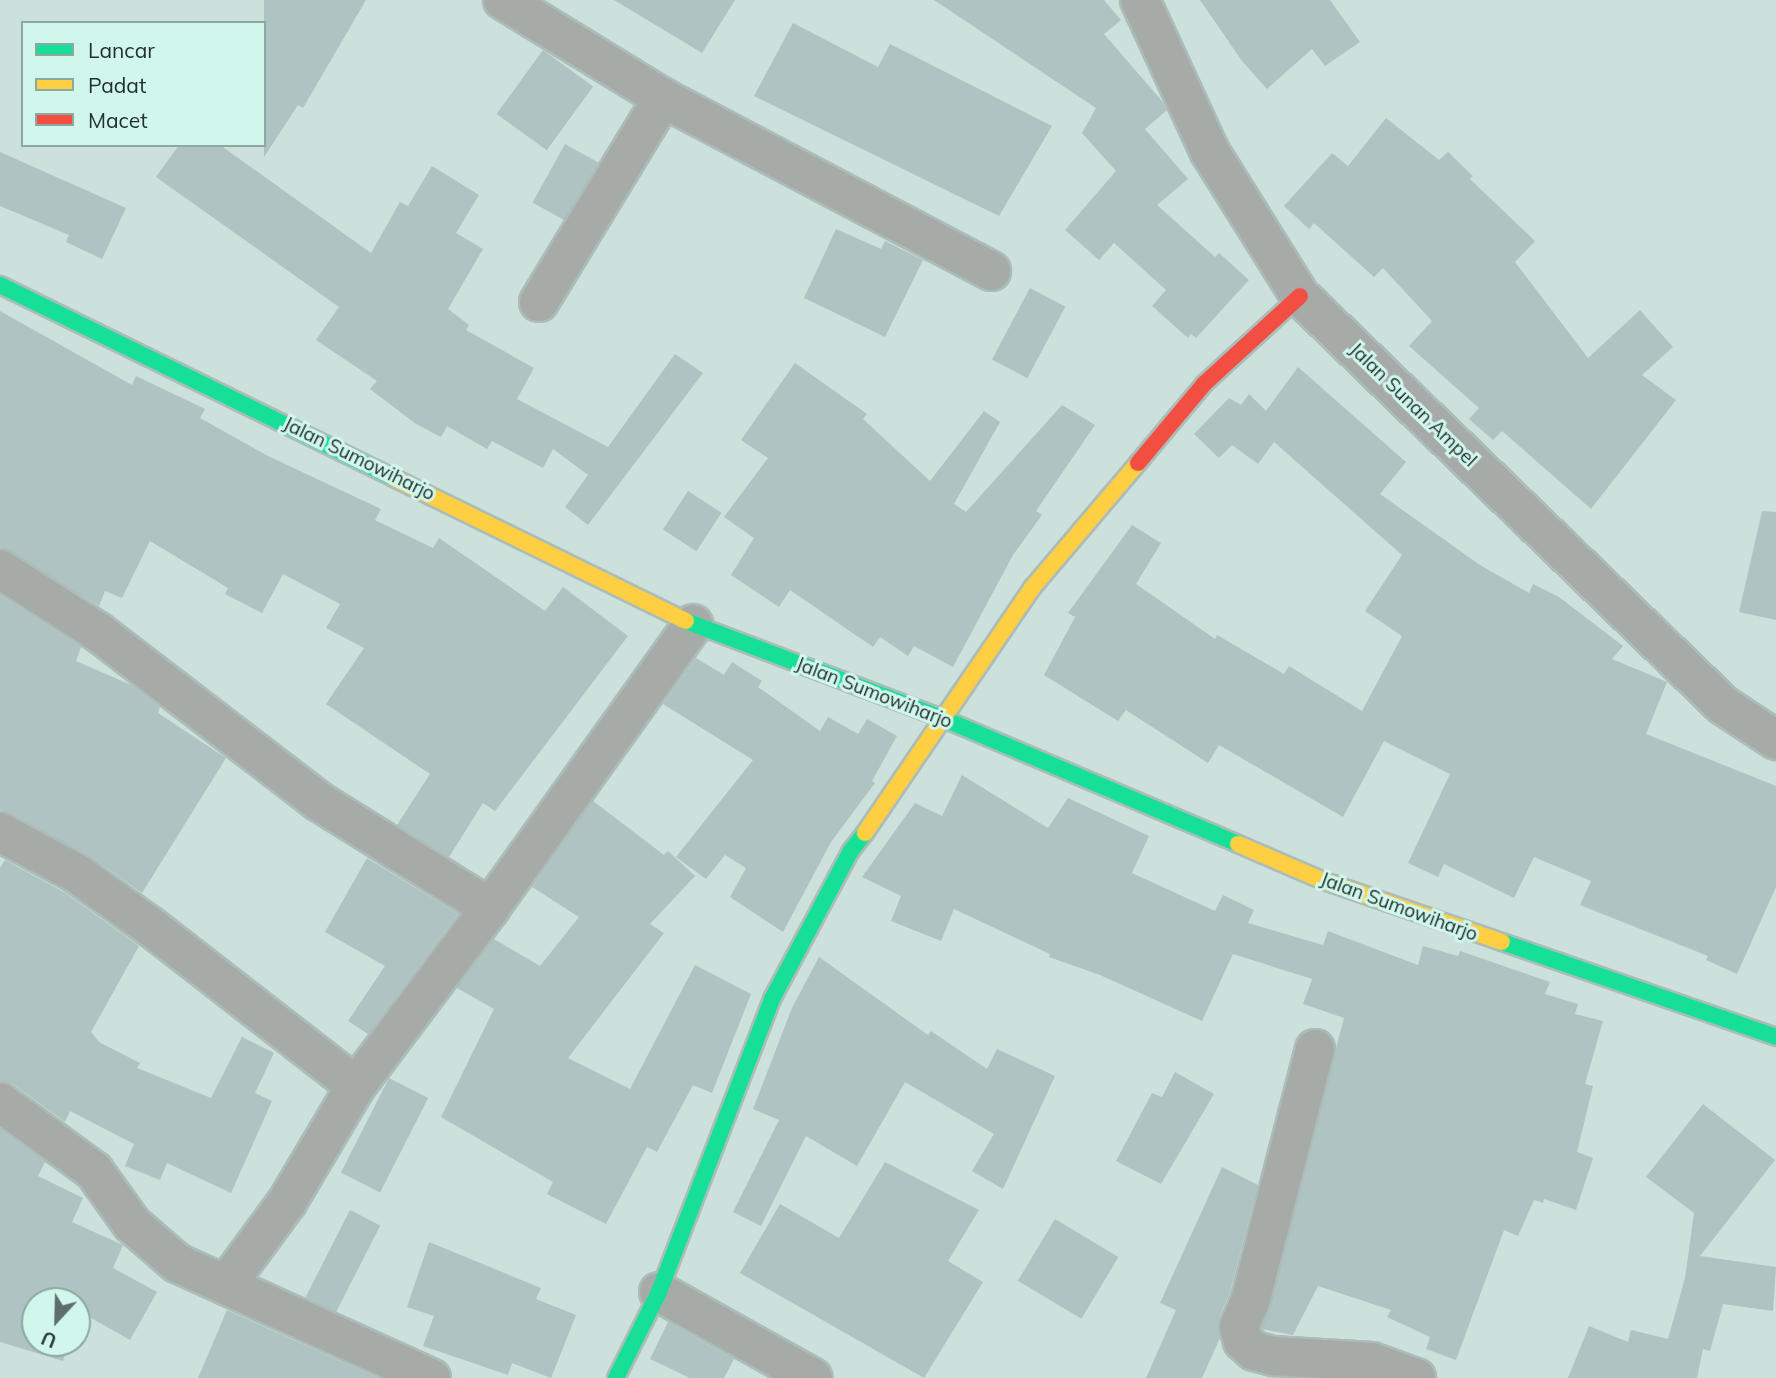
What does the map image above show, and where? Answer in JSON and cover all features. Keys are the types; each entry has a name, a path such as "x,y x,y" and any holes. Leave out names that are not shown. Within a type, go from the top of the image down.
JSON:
{"street":[{"path":"503,0 663,98 991,271"},
{"name":"Jalan Sunan Ampel","path":"1140,0 1210,152 1300,296 1723,705 1776,740"},
{"path":"539,302 663,98"},
{"name":"Jalan Sumowiharjo","path":"0,285 693,624 944,719 1324,881 1776,1037"},
{"path":"616,1378 659,1292 772,999 816,911 850,852 1032,588 1204,384 1300,296"},
{"path":"0,569 98,632 318,801 490,908"},
{"path":"226,1285 287,1202 356,1086 490,908 693,624"},
{"path":"0,832 76,873 140,919 356,1086"},
{"path":"1315,1049 1251,1298 1239,1326 1243,1341 1254,1351 1273,1356 1372,1362 1416,1378"},
{"path":"0,1102 94,1171 132,1224 177,1263 431,1378"},
{"path":"659,1292 813,1378"}],"building":[{"path":"264,0 366,0 303,108 298,105 264,157 266,21"},
{"path":"614,0 735,0 702,53"},
{"path":"934,0 1104,0 1121,20 1104,34 1162,101 1167,110 1145,129 1188,179 1157,205 1215,257 1219,253 1249,280 1196,338 1191,334 1188,338 1152,306 1166,290 1114,243 1099,260 1065,230 1116,171 1082,133 1096,108"},
{"path":"1200,0 1330,0 1360,42 1325,66 1312,49 1267,89 1242,61"},
{"path":"793,23 878,67 890,44 1052,126 999,216 754,96"},
{"path":"543,50 593,86 547,150 497,114"},
{"path":"1386,118 1439,160 1448,152 1473,176 1470,179 1535,241 1515,262 1588,358 1640,310 1673,347 1642,375 1676,400 1591,509 1502,431 1493,440 1469,419 1479,408 1409,346 1432,321 1383,268 1374,277 1314,223 1309,229 1284,206 1332,153 1348,166"},
{"path":"565,144 598,162 566,221 533,203"},
{"path":"178,147 223,147 371,253 400,202 408,206 432,166 479,195 456,233 483,249 448,309 469,325 466,330 534,368 517,399 608,447 675,354 703,373 588,525 565,507 588,475 553,449 543,468 492,441 487,449 447,426 441,437 416,424 370,389 377,381 316,340 339,307 156,177"},
{"path":"0,152 126,208 102,259 66,242 69,235 0,206"},
{"path":"836,229 881,249 885,241 923,260 885,337 804,298"},
{"path":"1030,288 1065,307 1027,378 992,360"},
{"path":"0,311 132,385 136,376 205,409 200,418 268,456 381,509 375,520 433,548 439,538 545,611 563,587 628,636 495,811 483,803 449,857 397,825 430,774 326,704 364,648 326,628 340,604 283,574 262,613 225,594 228,588 150,541 122,598 105,591 99,606 0,547"},
{"path":"795,363 867,414 863,419 930,481 984,411 1000,422 954,504 966,512 1062,405 1095,425 1036,511 1042,515 1013,555 953,667 914,646 908,656 880,637 873,647 790,590 779,607 731,575 754,538 724,517 768,458 741,440"},
{"path":"1298,367 1406,462 1380,494 1480,565 1529,593 1533,584 1559,597 1623,646 1612,659 1667,682 1646,734 1776,786 1776,887 1737,974 1706,960 1708,956 1580,905 1591,881 1534,857 1514,898 1444,864 1438,877 1408,863 1450,774 1384,741 1343,817 1219,745 1208,763 1126,710 1118,721 1044,675 1075,617 1068,613 1132,525 1161,543 1136,584 1215,639 1217,635 1284,674 1289,666 1362,711 1402,636 1365,611 1402,555 1274,442 1258,464 1232,445 1219,458 1194,434 1229,398 1241,405 1249,394 1266,411"},
{"path":"688,491 722,513 696,551 663,530"},
{"path":"1762,511 1776,512 1776,620 1739,612"},
{"path":"0,595 81,647 76,661 131,685 160,707 158,713 226,758 142,893 87,854 0,810"},
{"path":"696,658 724,675 732,662 762,681 758,687 820,731 828,717 858,734 867,719 897,736 872,781 875,783 831,842 783,932 730,897 746,868 725,855 706,879 676,857 753,760 663,704"},
{"path":"962,775 1048,828 1068,798 1149,836 1132,873 1215,911 1223,895 1254,910 1248,923 1323,945 1328,931 1418,965 1423,946 1458,956 1460,951 1550,982 1545,994 1578,1004 1575,1014 1603,1021 1585,1084 1593,1086 1577,1152 1593,1158 1576,1210 1544,1199 1543,1203 1534,1200 1518,1236 1504,1230 1456,1360 1426,1349 1430,1337 1387,1317 1391,1310 1318,1286 1293,1335 1262,1329 1344,1018 1303,1004 1312,979 1233,954 1202,1021 1100,975 1049,957 1050,954 954,909 941,941 891,921 901,896 862,877 915,803 942,816"},
{"path":"593,801 664,855 668,851 695,876 650,924 664,933 568,1058 630,1089 695,965 751,994 712,1093 693,1085 657,1152 647,1147 606,1224 547,1194 553,1182 441,1117 494,1009 457,988 494,939 540,966 579,917 532,887"},
{"path":"367,858 458,914 368,1034 348,1021 385,966 325,932"},
{"path":"5,860 64,892 139,946 91,1032 99,1042 140,1063 137,1068 211,1098 242,1037 274,1053 255,1093 272,1101 231,1193 167,1163 160,1180 125,1166 134,1144 70,1111 65,1122 13,1084 0,1081 0,868"},
{"path":"819,957 928,1035 931,1031 987,1069 997,1049 1055,1076 1003,1189 972,1171 994,1134 905,1082 857,1166 806,1136 761,1226 733,1212 779,1120 753,1109 792,1008"},
{"path":"1175,1072 1214,1094 1161,1184 1116,1161 1152,1093 1162,1097"},
{"path":"389,1078 428,1098 380,1192 341,1172"},
{"path":"1703,1104 1775,1160 1700,1256 1776,1267 1773,1311 1723,1304 1710,1351 1703,1349 1697,1378 1568,1378 1589,1326 1628,1342 1631,1330 1668,1339 1685,1278 1694,1213 1646,1177"},
{"path":"0,1129 45,1162 38,1176 83,1198 72,1222 123,1245 113,1268 157,1292 130,1340 91,1318 91,1287 21,1287 21,1348 0,1342"},
{"path":"885,1162 979,1210 948,1261 983,1282 924,1378 740,1273 780,1204 839,1238"},
{"path":"1222,1167 1258,1185 1230,1292 1219,1318 1220,1338 1202,1378 1146,1378 1176,1310 1160,1303"},
{"path":"350,1210 380,1225 336,1313 306,1297"},
{"path":"1055,1219 1118,1257 1081,1319 1018,1281"},
{"path":"429,1242 541,1288 536,1299 576,1315 551,1378 512,1363 508,1375 423,1346 434,1316 407,1307"},
{"path":"227,1310 378,1378 198,1378"},
{"path":"668,1322 734,1359 724,1378 690,1378 650,1359"}],"traffic: fast":[{"path":"0,285 394,478"},
{"path":"686,621 944,719 1238,844"},
{"path":"616,1378 659,1292 772,999 850,852 865,833"},
{"path":"1502,942 1776,1037"}],"traffic: slow":[{"path":"865,833 1032,588 1138,463"},
{"path":"394,478 686,621"},
{"path":"1238,844 1324,881 1502,942"}],"traffic: jam":[{"path":"1138,463 1204,384 1300,296"}]}
